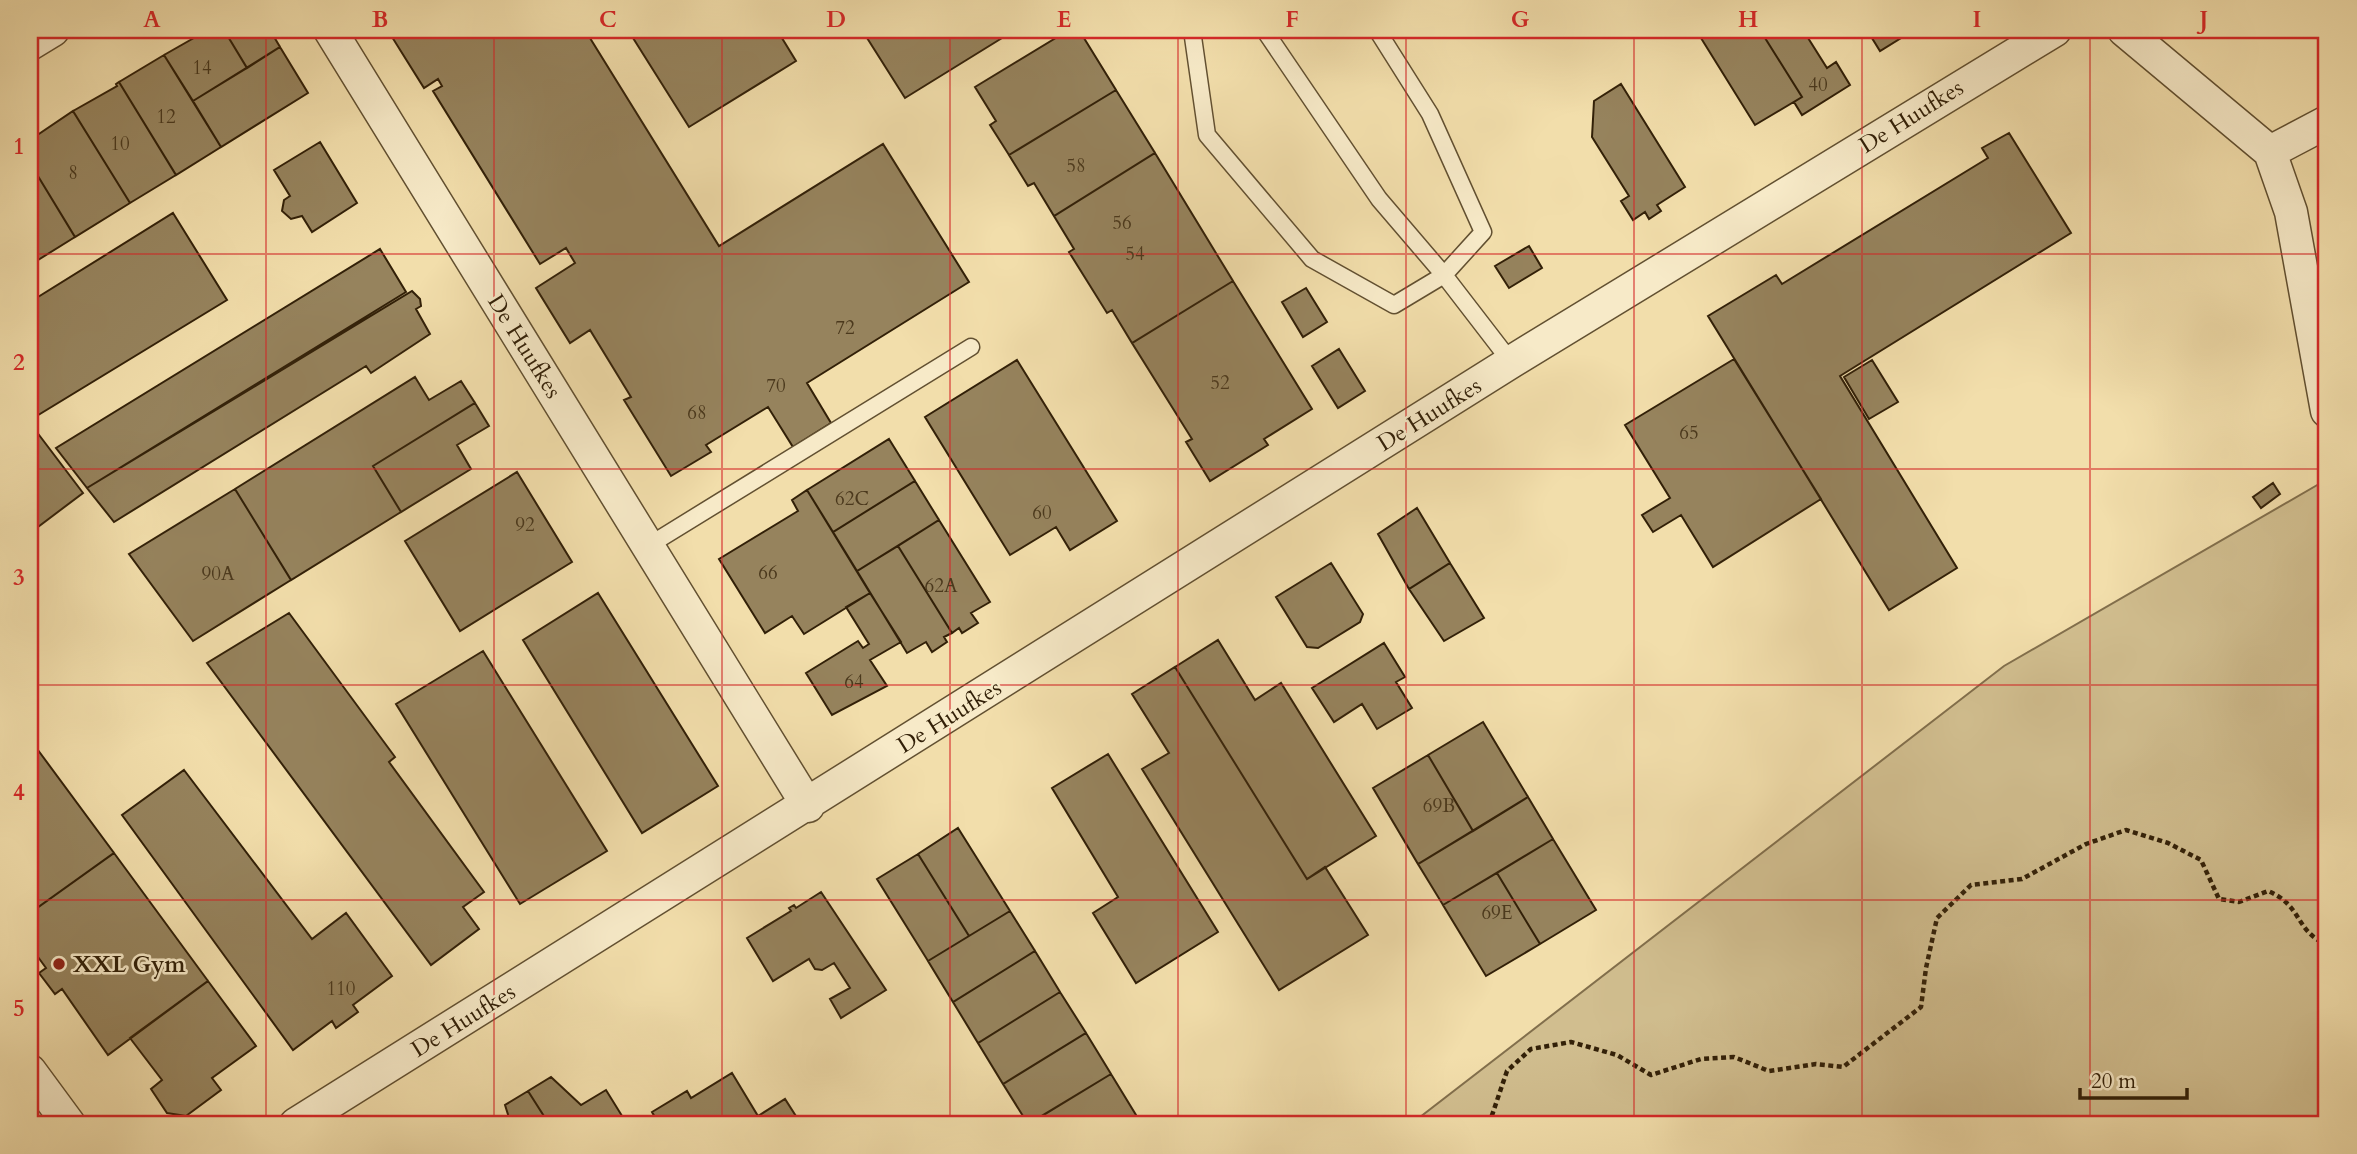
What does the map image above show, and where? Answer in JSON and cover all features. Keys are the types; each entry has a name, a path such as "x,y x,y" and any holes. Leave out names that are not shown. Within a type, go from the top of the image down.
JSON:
{"street":[{"path":"30,44 53,30"},
{"name":"De Huufkes","path":"330,30 807,806"},
{"name":"De Huufkes","path":"296,1124 807,806 1511,362 2055,30"},
{"path":"2124,30 2270,152 2291,212 2327,411"},
{"path":"2270,152 2327,122"},
{"path":"30,1071 69,1124"}],"lane":[{"path":"1192,30 1208,135 1312,259 1394,305 1444,275 1483,232 1430,114 1377,30"},
{"path":"1268,34 1379,199 1444,275 1511,362"},
{"path":"648,545 971,347"}],"path":[{"path":"1489,1124 1507,1071 1531,1049 1571,1042 1617,1055 1651,1075 1701,1059 1734,1056 1769,1071 1816,1064 1843,1067 1921,1007 1937,918 1971,886 2022,879 2086,844 2126,830 2168,843 2201,860 2219,899 2239,902 2268,891 2287,900 2307,934 2327,945"}],"shaded area":[{"path":"2319,484 2327,532 2327,1124 1411,1124 2004,666"}],"building":[{"path":"208,30 224,30 247,68 193,101 164,55"},
{"path":"224,30 270,30 280,47 247,68"},
{"path":"398,30 585,30 719,246 883,144 969,282 807,383 831,423 793,447 768,407 706,445 711,452 671,476 624,400 631,397 590,330 570,343 536,288 575,263 566,248 540,264 433,91 442,86 438,79 424,88 392,37 400,33"},
{"path":"628,30 777,30 796,61 689,127"},
{"path":"862,30 1015,30 905,98"},
{"path":"1069,30 1079,30 1116,90 1009,155 990,125 996,121 975,87"},
{"path":"1696,30 1760,30 1802,97 1755,125"},
{"path":"1760,30 1803,30 1827,68 1836,62 1850,85 1802,115 1794,102 1802,97"},
{"path":"1867,30 1914,30 1880,51"},
{"path":"280,47 308,93 221,147 193,101"},
{"path":"164,55 221,147 176,175 119,82"},
{"path":"119,82 176,175 130,203 73,111 117,86"},
{"path":"1621,84 1685,187 1657,205 1661,211 1649,219 1645,212 1633,220 1621,201 1629,196 1592,137 1594,101"},
{"path":"1116,90 1155,153 1054,216 1034,183 1028,186 1009,155"},
{"path":"73,111 130,203 75,237 30,163 30,140"},
{"path":"2009,133 2071,233 1840,376 1957,568 1889,610 1708,316 1776,275 1782,284 1988,158 1982,148"},
{"path":"320,142 357,203 312,232 302,216 291,219 282,211 284,200 290,196 274,170"},
{"path":"1155,153 1233,281 1132,343 1112,310 1107,313 1069,252 1074,249 1054,216"},
{"path":"30,163 75,237 30,265"},
{"path":"173,213 227,300 30,420 30,302"},
{"path":"1529,246 1542,268 1509,288 1495,266"},
{"path":"380,249 406,292 87,488 56,448"},
{"path":"1233,281 1312,409 1264,439 1268,445 1210,481 1186,442 1192,439 1132,343"},
{"path":"1306,288 1327,322 1303,337 1282,302"},
{"path":"412,291 420,299 421,306 416,309 430,334 371,373 366,366 114,522 87,488"},
{"path":"1339,349 1365,391 1338,408 1312,366"},
{"path":"1734,359 1821,499 1713,567 1681,515 1653,532 1642,515 1670,498 1625,425"},
{"path":"1017,360 1117,521 1070,550 1056,527 1010,555 925,417"},
{"path":"1872,360 1898,402 1869,419 1844,377"},
{"path":"415,377 429,400 461,381 475,403 373,466 401,512 291,580 235,489"},
{"path":"475,403 489,426 457,445 471,469 401,512 373,466"},
{"path":"33,427 83,493 30,533 30,429"},
{"path":"889,439 915,481 833,532 807,490"},
{"path":"517,472 572,562 460,631 405,541"},
{"path":"915,481 939,520 857,571 833,532"},
{"path":"2273,483 2280,494 2261,508 2253,497"},
{"path":"235,489 291,580 193,641 129,554"},
{"path":"807,490 870,593 804,634 792,616 765,633 719,559 798,511 792,500"},
{"path":"1417,508 1450,563 1409,589 1378,534"},
{"path":"939,520 990,602 971,613 978,623 962,633 959,628 952,633 898,546"},
{"path":"898,546 952,633 944,637 947,642 932,652 926,642 907,653 857,571"},
{"path":"1331,563 1363,614 1360,622 1318,648 1307,647 1276,597"},
{"path":"1450,563 1484,618 1444,641 1409,589"},
{"path":"598,593 718,786 642,833 523,640"},
{"path":"870,593 901,642 870,660 887,686 832,715 806,673 858,641 863,648 869,644 846,607"},
{"path":"289,613 395,757 389,762 484,892 463,907 479,929 431,965 207,663"},
{"path":"1218,640 1255,700 1281,683 1376,836 1307,879 1175,667"},
{"path":"1384,643 1405,677 1396,682 1412,708 1377,729 1362,704 1334,722 1312,688"},
{"path":"483,651 607,851 520,904 396,704"},
{"path":"1175,667 1307,879 1325,867 1368,935 1279,990 1142,769 1169,753 1132,694"},
{"path":"1483,722 1528,797 1473,831 1428,755"},
{"path":"32,742 114,853 30,913 30,744"},
{"path":"1108,754 1218,932 1136,983 1093,913 1118,897 1052,788"},
{"path":"1428,755 1473,831 1418,864 1373,788"},
{"path":"184,770 312,939 346,913 392,976 353,1005 358,1012 336,1028 332,1021 293,1050 122,815"},
{"path":"1528,797 1553,839 1443,905 1418,864"},
{"path":"958,828 1010,911 969,936 918,854"},
{"path":"1553,839 1596,910 1540,944 1497,873"},
{"path":"114,853 208,981 108,1055 62,989 55,994 39,973 46,968 30,946 30,913"},
{"path":"918,854 969,936 928,961 877,879"},
{"path":"1497,873 1540,944 1486,976 1443,905"},
{"path":"821,892 886,990 841,1018 830,999 850,988 834,963 822,970 815,969 809,959 773,981 747,938 791,911 789,908 794,905 796,908"},
{"path":"1010,911 1035,951 953,1002 928,961"},
{"path":"1035,951 1060,992 978,1043 953,1002"},
{"path":"208,981 256,1046 212,1078 221,1090 186,1116 167,1113 151,1089 162,1080 130,1038"},
{"path":"1060,992 1086,1033 1003,1084 978,1043"},
{"path":"1086,1033 1111,1074 1028,1124 1003,1084"},
{"path":"732,1073 758,1116 785,1099 801,1124 648,1124 656,1119 652,1112 687,1091 691,1098"},
{"path":"1111,1074 1136,1115 1121,1124 1029,1124"},
{"path":"551,1077 581,1105 606,1090 627,1124 549,1124 528,1091"},
{"path":"528,1091 549,1124 511,1124 505,1105"}],"place":[{"name":"XXL Gym","path":"59,964"}]}
